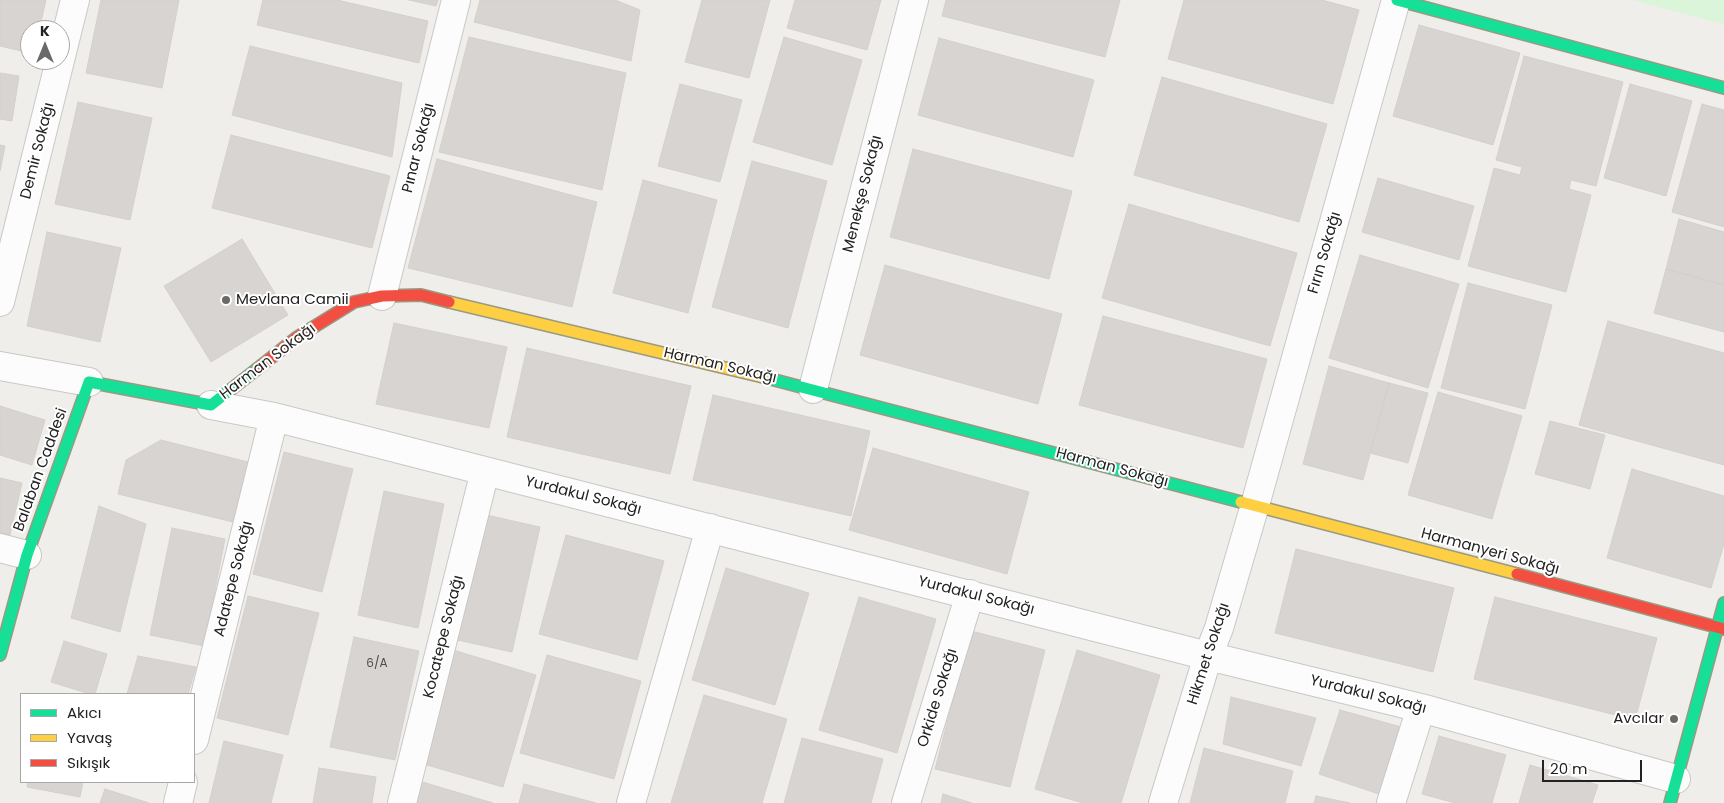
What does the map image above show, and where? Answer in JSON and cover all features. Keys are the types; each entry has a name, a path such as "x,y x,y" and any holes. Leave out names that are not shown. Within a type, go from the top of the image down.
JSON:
{"street":[{"name":"Demir Sokağı","path":"0,302 75,0"},
{"name":"Pınar Sokağı","path":"382,296 456,0"},
{"name":"Menekşe Sokağı","path":"813,389 914,0"},
{"path":"1396,0 1724,88"},
{"name":"Fırın Sokağı","path":"1255,505 1396,0"},
{"name":"Harman Sokağı","path":"211,405 296,338 354,302 382,296 421,295 813,389 1255,505"},
{"name":"Harman Sokağı","path":"0,366 274,417"},
{"name":"Balaban Caddesi","path":"0,655 27,555 89,382"},
{"name":"Yurdakul Sokağı","path":"274,417 1208,656 1421,708 1673,791"},
{"name":"Adatepe Sokağı","path":"195,736 274,417"},
{"name":"Kocatepe Sokağı","path":"402,803 485,471"},
{"name":"Harmanyeri Sokağı","path":"1255,505 1721,628"},
{"name":"Hikmet Sokağı","path":"1163,803 1208,656 1219,628 1255,505"},
{"path":"631,803 710,528"},
{"path":"0,548 27,555"},
{"name":"Orkide Sokağı","path":"906,803 970,594"},
{"path":"1673,791 1721,628 1724,603"},
{"path":"1391,803 1421,708"},
{"path":"178,803 184,783"}],"green space":[{"path":"1631,0 1724,0 1724,24"}],"building":[{"path":"0,0 46,0 41,20 20,20 20,51 0,46"},
{"path":"101,0 179,0 162,88 86,73"},
{"path":"263,0 337,0 428,21 419,63 257,25"},
{"path":"409,0 438,0 436,6"},
{"path":"480,0 615,0 640,10 631,61 474,22"},
{"path":"702,0 770,0 749,78 685,62"},
{"path":"795,0 881,0 867,50 787,28"},
{"path":"946,0 1120,0 1105,57 942,16"},
{"path":"1184,0 1322,0 1359,10 1333,104 1168,59"},
{"path":"1419,25 1520,53 1493,145 1393,116"},
{"path":"469,37 626,73 602,190 439,152"},
{"path":"784,37 862,60 832,165 753,142"},
{"path":"939,38 1094,80 1073,157 918,115"},
{"path":"250,46 402,83 392,157 232,115"},
{"path":"1524,56 1623,82 1596,186 1571,180 1569,189 1591,195 1566,292 1468,266 1494,168 1520,175 1522,167 1496,160"},
{"path":"0,73 19,76 12,121 0,119"},
{"path":"1162,77 1327,124 1299,222 1134,175"},
{"path":"680,84 742,100 720,182 658,166"},
{"path":"1630,84 1692,101 1666,196 1604,178"},
{"path":"78,102 152,118 130,220 55,204"},
{"path":"1702,104 1724,110 1724,227 1672,212"},
{"path":"231,135 390,176 372,248 212,208"},
{"path":"0,145 5,146 0,171"},
{"path":"913,149 1072,191 1049,279 890,237"},
{"path":"437,159 597,202 572,307 408,268"},
{"path":"752,161 827,181 788,328 712,307"},
{"path":"1378,178 1474,206 1459,260 1362,232"},
{"path":"643,180 717,200 688,313 613,293"},
{"path":"1129,204 1297,253 1270,346 1102,298"},
{"path":"1679,219 1724,232 1724,285 1666,269"},
{"path":"47,232 121,248 100,342 27,326"},
{"name":"Mevlana Camii","path":"242,239 288,315 211,362 164,286"},
{"path":"1360,255 1459,284 1428,388 1329,358"},
{"path":"885,265 1062,314 1038,404 860,355"},
{"path":"1666,269 1724,285 1724,332 1654,313"},
{"path":"1468,283 1552,305 1525,409 1441,388"},
{"path":"1103,316 1267,359 1243,448 1079,405"},
{"path":"1608,321 1724,353 1724,465 1579,425"},
{"path":"394,323 507,347 489,428 376,404"},
{"path":"527,348 691,386 670,474 507,437"},
{"path":"1329,366 1389,383 1363,480 1303,464"},
{"path":"1389,383 1428,393 1408,463 1370,453"},
{"path":"1438,392 1522,416 1492,519 1408,495"},
{"path":"713,395 870,431 851,516 693,480"},
{"path":"0,406 45,420 32,465 0,455"},
{"path":"1550,421 1605,435 1590,489 1535,474"},
{"path":"161,440 252,463 237,523 118,494 126,460"},
{"path":"873,448 1029,492 1007,574 849,530"},
{"path":"284,452 353,469 322,592 253,574"},
{"path":"1632,469 1724,496 1724,544 1711,588 1607,558"},
{"path":"0,478 22,483 10,535 0,533"},
{"path":"384,491 444,504 418,628 358,615"},
{"path":"99,506 146,524 120,632 71,618"},
{"path":"482,514 540,527 512,652 453,639"},
{"path":"172,528 225,539 204,646 150,635"},
{"path":"566,535 664,561 637,660 539,634"},
{"path":"1296,549 1454,588 1433,672 1275,633"},
{"path":"726,568 809,593 775,705 692,680"},
{"path":"248,596 319,613 288,735 217,718"},
{"path":"859,597 936,619 897,753 819,730"},
{"path":"1495,597 1657,638 1635,720 1474,679"},
{"path":"971,631 1045,650 1010,787 935,769"},
{"path":"354,637 419,651 395,760 330,747"},
{"path":"64,641 107,654 95,693 87,693 51,682"},
{"path":"453,650 536,675 503,787 420,763"},
{"path":"1077,650 1160,675 1121,803 1083,803 1035,789"},
{"path":"547,655 641,681 614,779 520,753"},
{"path":"138,656 196,667 188,693 127,693"},
{"path":"704,695 787,719 762,803 671,803"},
{"path":"1231,697 1316,718 1301,766 1223,744"},
{"path":"1340,710 1405,728 1379,794 1319,774"},
{"path":"1439,736 1506,755 1492,803 1455,803 1422,794"},
{"path":"802,738 883,759 871,803 784,803"},
{"path":"224,741 283,755 271,803 209,803"},
{"path":"1204,748 1293,771 1285,803 1190,803"},
{"path":"1530,765 1598,785 1592,803 1519,803"},
{"path":"319,768 376,777 372,803 313,803"},
{"path":"419,781 493,803 412,803"},
{"path":"28,783 83,783 80,797 27,787"},
{"path":"524,784 596,803 519,803"},
{"path":"105,789 149,803 100,803"},
{"path":"943,794 972,803 941,803"},
{"path":"1316,796 1350,803 1314,803"}],"traffic: fast":[{"path":"1397,0 1724,88"},
{"path":"0,655 27,555 89,382 211,405 257,369"},
{"path":"763,377 1241,502"},
{"path":"1670,803 1724,603"}],"traffic: slow":[{"path":"449,302 763,377"},
{"path":"1241,502 1517,574"}],"traffic: jam":[{"path":"257,369 296,338 354,302 382,296 421,295 449,302"},
{"path":"1517,574 1724,629"}],"place":[{"name":"Mevlana Camii","path":"226,300"},
{"name":"Avcılar","path":"1674,719"}]}
